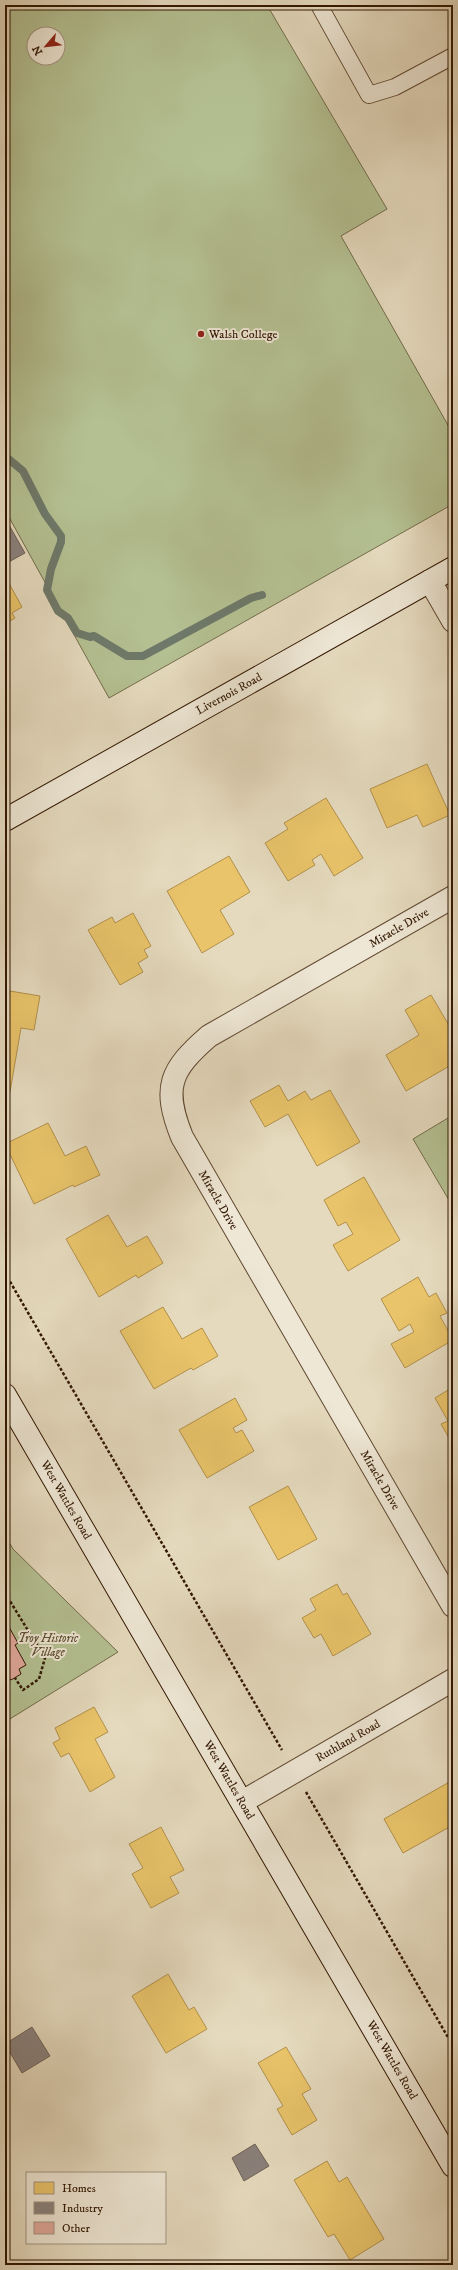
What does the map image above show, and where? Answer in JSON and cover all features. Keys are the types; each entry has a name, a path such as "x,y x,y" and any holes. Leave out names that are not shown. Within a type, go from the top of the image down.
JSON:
{"street":[{"name":"Livernois Road","path":"5,820 453,568"},
{"path":"430,581 453,621"},
{"name":"Miracle Drive","path":"453,897 209,1036 188,1054 178,1067 173,1081 171,1100 174,1118 182,1137 453,1606"},
{"name":"West Wattles Road","path":"7,1401 453,2166"},
{"name":"Ruthland Road","path":"242,1802 453,1680"}],"lane":[{"path":"319,5 369,95 395,87 453,56"}],"path":[{"path":"5,1273 283,1751"},
{"path":"5,1593 45,1658 39,1679 23,1690 15,1678"},
{"path":"304,1788 453,2046"}],"green space":[{"name":"Walsh College","path":"5,5 267,5 387,209 341,236 453,434 453,504 109,698 5,510"},
{"path":"453,1115 453,1207 413,1139"},
{"name":"Troy Historic Village","path":"5,1535 13,1549 118,1652 5,1722"}],"building: Homes":[{"path":"5,576 22,607 12,613 15,618 5,624"},
{"path":"427,764 450,815 423,827 417,815 387,828 370,789"},
{"path":"326,798 363,858 334,876 321,854 312,860 315,865 288,881 265,843 288,829 284,823"},
{"path":"229,856 250,892 220,910 234,934 202,953 167,891"},
{"path":"133,913 151,946 144,950 148,957 138,963 143,972 120,985 88,930 112,917 115,923"},
{"path":"10,991 40,996 34,1030 21,1028 10,1092 5,1091 5,1007 7,1007"},
{"path":"431,995 453,1032 453,1064 406,1091 386,1055 419,1035 405,1010"},
{"path":"279,1085 288,1101 305,1091 311,1100 330,1090 360,1142 317,1166 288,1114 265,1127 250,1101"},
{"path":"48,1123 65,1156 86,1146 100,1175 74,1187 73,1185 34,1204 5,1144"},
{"path":"364,1177 400,1240 348,1271 333,1245 353,1234 346,1222 338,1226 324,1200"},
{"path":"108,1215 127,1247 147,1236 163,1263 138,1278 136,1275 99,1297 66,1239"},
{"path":"418,1277 429,1297 436,1293 447,1313 440,1316 453,1340 405,1368 391,1344 414,1332 410,1324 399,1331 381,1299"},
{"path":"163,1307 182,1339 202,1328 218,1356 193,1370 191,1368 154,1389 120,1331"},
{"path":"453,1387 453,1445 441,1424 448,1421 435,1398"},
{"path":"235,1398 247,1420 233,1428 236,1433 242,1430 254,1451 207,1478 179,1430"},
{"path":"288,1486 317,1539 278,1560 249,1507"},
{"path":"337,1584 343,1595 347,1593 371,1634 333,1656 321,1634 314,1638 302,1618 316,1610 310,1599"},
{"path":"94,1707 108,1732 95,1739 115,1777 90,1792 69,1753 61,1757 53,1743 60,1739 55,1728"},
{"path":"453,1780 453,1825 403,1853 384,1819"},
{"path":"161,1827 184,1870 170,1877 179,1893 151,1908 132,1874 143,1868 129,1844"},
{"path":"168,1974 189,2010 194,2007 207,2029 166,2053 132,1996"},
{"path":"286,2047 311,2089 302,2094 317,2120 292,2135 277,2109 283,2106 258,2063"},
{"path":"327,2161 339,2182 347,2177 384,2239 350,2260 334,2234 328,2237 294,2180"}],"building: Industry":[{"path":"9,525 25,553 5,564 5,527"},
{"path":"32,2027 50,2056 22,2073 5,2044"},
{"path":"255,2144 269,2166 244,2181 232,2158"}],"building: Other":[{"path":"5,1620 18,1643 15,1645 26,1665 19,1669 21,1674 11,1680 8,1677 5,1678"}],"waterway":[{"path":"5,456 23,471 45,514 61,536 61,542 51,569 47,590 58,611 68,618 77,633 90,637 94,636 127,656 143,656 251,598 262,595"}],"place":[{"name":"Walsh College","path":"201,334"}]}
